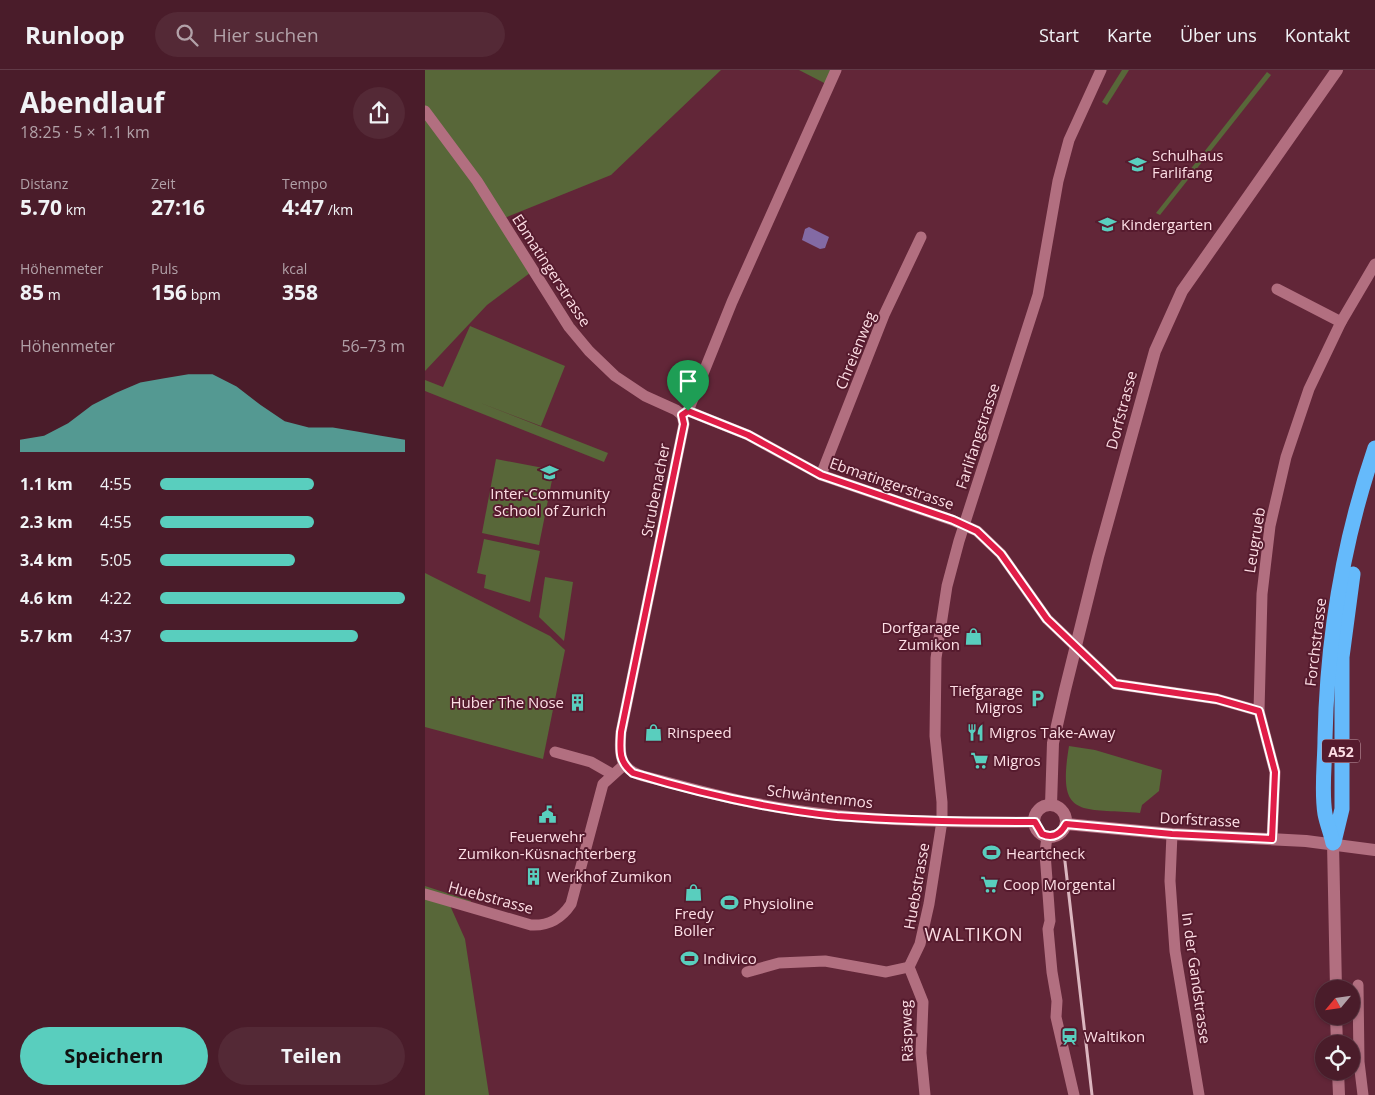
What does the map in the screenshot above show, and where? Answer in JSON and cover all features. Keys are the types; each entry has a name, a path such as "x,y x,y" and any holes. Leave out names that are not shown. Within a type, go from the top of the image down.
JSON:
{"highway":[{"name":"Forchstrasse","path":"1333,843 1325,813 1324,783 1329,660 1335,611 1349,541 1375,448"},
{"name":"Forchstrasse","path":"1333,843 1342,809 1341,722 1344,633 1356,558 1375,476"}],"street":[{"name":"Strubenacher","path":"624,765 620,756 621,732 685,413 732,302 836,70"},
{"name":"Farlifangstrasse","path":"942,821 942,802 935,736 936,658 947,586 964,525 1038,295 1058,181 1069,140 1101,70"},
{"name":"Dorfstrasse","path":"1051,805 1053,743 1076,646 1155,351 1169,316 1182,291 1337,70"},
{"name":"Ebmatingerstrasse","path":"425,111 477,181 569,327 589,351 615,376 645,396 676,410 748,435 821,475 964,525 990,542 1001,554 1047,619 1076,646"},
{"name":"Chreienweg","path":"821,475 884,315 921,237"},
{"name":"Leugrueb","path":"1272,839 1275,772 1259,711 1262,594 1270,526 1286,457 1309,389 1341,322 1375,264"},
{"path":"1277,289 1341,322"},
{"path":"1076,646 1115,684 1217,699 1259,711"},
{"path":"555,752 591,762 612,774 624,765"},
{"name":"Schwäntenmos","path":"624,765 633,773 643,776 753,803 837,816 942,821 1035,822"},
{"name":"Huebstrasse","path":"425,894 531,925 550,923 564,914 571,904 601,788 612,774"},
{"path":"1051,805 1061,809 1066,824 1057,835 1047,836 1039,831 1035,817 1041,808 1051,805"},
{"name":"Huebstrasse","path":"909,968 920,944 929,904 942,821"},
{"name":"Dorfstrasse","path":"1066,824 1172,834 1333,843 1375,850"},
{"name":"In der Gandstrasse","path":"1172,834 1171,891 1175,951 1199,1095"},
{"path":"1047,836 1045,852 1050,922 1048,929 1057,1001 1056,1017 1073,1095"},
{"name":"Forchstrasse","path":"1333,843 1336,980"},
{"path":"747,972 779,963 817,961 886,972 909,968"},
{"name":"Räspweg","path":"909,968 923,1002 921,1053 925,1095"},
{"path":"1359,1025 1359,1062 1363,1095"},
{"path":"1338,1080 1339,1095"}],"green space":[{"path":"425,70 721,70 611,175 502,219 534,270 487,305 425,371"},
{"path":"799,70 836,70 830,86"},
{"path":"1122,70 1129,70 1107,105 1102,102"},
{"path":"1267,72 1271,75 1160,215 1156,213"},
{"path":"470,326 565,366 541,426 478,402 608,453 604,462 425,391 425,380 443,387"},
{"path":"496,459 554,470 539,545 482,533"},
{"path":"484,539 540,551 530,602 484,588 486,575 477,573"},
{"path":"425,573 550,636 565,650 543,759 425,727"},
{"path":"545,577 573,582 564,641 539,617"},
{"path":"1069,746 1095,750 1162,770 1159,791 1142,805 1140,813 1101,811 1077,805 1070,798 1066,787"},
{"path":"425,886 471,901 470,905 448,901 465,939 489,1095 425,1095"}],"shaded area":[{"path":"809,227 829,237 825,248 820,249 802,240 805,229"}],"railway":[{"path":"1064,853 1092,1095"}],"place":[{"name":"Schulhaus Farlifang","path":"1138,164"},
{"name":"Kindergarten","path":"1107,224"},
{"name":"Inter-Community School of Zurich","path":"550,472"},
{"name":"Dorfgarage Zumikon","path":"974,636"},
{"name":"Tiefgarage Migros","path":"1037,699"},
{"name":"Huber The Nose","path":"578,702"},
{"name":"Rinspeed","path":"653,732"},
{"name":"Migros Take-Away","path":"975,732"},
{"name":"Migros","path":"979,760"},
{"name":"Feuerwehr Zumikon-Küsnachterberg","path":"547,815"},
{"name":"Heartcheck","path":"992,853"},
{"name":"Werkhof Zumikon","path":"533,876"},
{"name":"Coop Morgental","path":"989,884"},
{"name":"Fredy Boller","path":"694,892"},
{"name":"Physioline","path":"729,903"},
{"name":"Indivico","path":"689,958"},
{"name":"Waltikon","path":"1070,1036"}],"district":[{"name":"WALTIKON","path":"974,934"}],"route":[{"path":"688,411 748,435 821,475 845,485 953,520 977,531 1001,554 1047,619 1115,684 1217,699 1259,711 1263,730 1271,750 1275,772 1272,839 1172,834 1066,824 1061,833 1047,836 1039,831 1035,822 837,816 753,803 633,773 621,761 621,732 650,599 684,424 682,415 688,411"}]}
